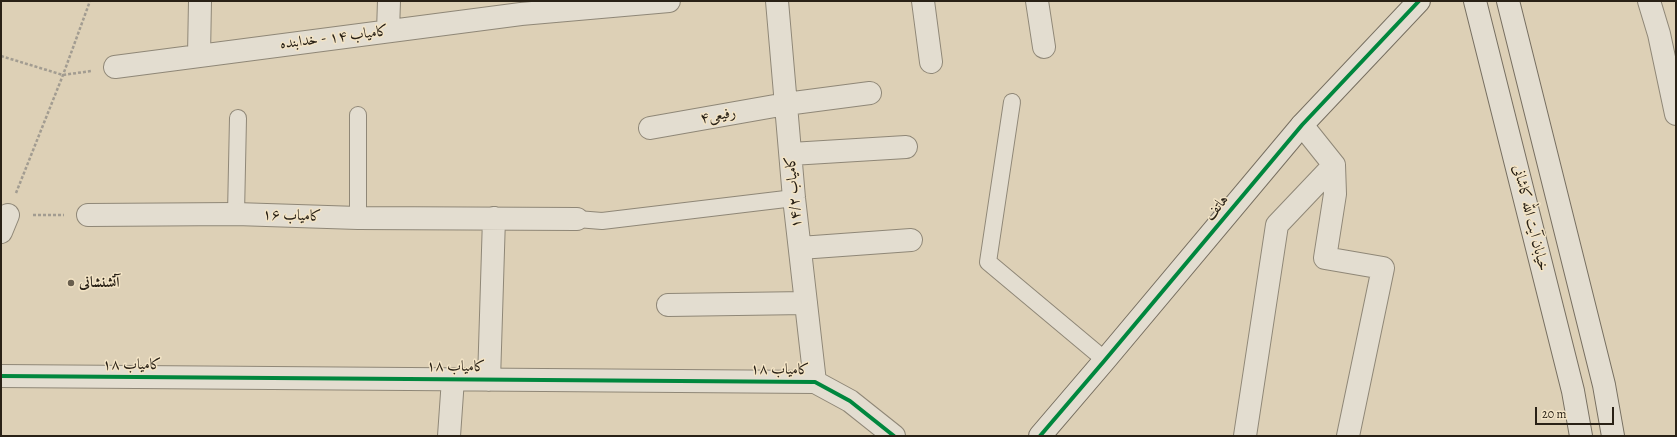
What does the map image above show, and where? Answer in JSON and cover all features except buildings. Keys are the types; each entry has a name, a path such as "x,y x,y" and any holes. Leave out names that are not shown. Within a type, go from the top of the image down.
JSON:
{"street":[{"path":"199,55 200,1"},
{"path":"388,31 389,1"},
{"name":"کامیاب ۱۴ - خدابنده","path":"115,67 388,31 520,7 669,1"},
{"name":"کامیاب ۱۴/۲","path":"777,1 794,198 815,382"},
{"path":"924,1 931,62"},
{"path":"1037,1 1044,47"},
{"name":"هاتف","path":"1040,436 1302,125 1419,1"},
{"name":"خیابان آیت الله کاشانی","path":"1475,1 1573,391 1580,436"},
{"name":"خیابان آیت الله کاشانی","path":"1508,1 1604,385 1612,436"},
{"path":"1649,1 1659,34 1676,114"},
{"name":"رفیعی۴","path":"650,128 786,104 870,93"},
{"path":"1302,125 1334,165 1335,194 1325,258 1383,268 1348,436"},
{"path":"791,154 906,147"},
{"path":"1245,436 1277,225 1334,165"},
{"name":"کامیاب ۱۶","path":"88,215 236,214 358,218 577,218"},
{"path":"489,380 494,218"},
{"path":"800,248 911,240"},
{"path":"668,305 806,303"},
{"name":"کامیاب ۱۸","path":"1,376 815,382 850,401 894,436"},
{"path":"449,436 453,379"}],"lane":[{"path":"1012,102 988,262 1105,360"},
{"path":"358,115 358,218"},
{"path":"236,214 238,118"},
{"path":"577,218 602,221 794,198"}],"path":[{"path":"88,215 4,223 63,75 90,1"},
{"path":"1,56 63,75 115,67"}],"cycle path":[{"path":"1040,436 1302,125 1419,1"},
{"path":"1,376 815,382 850,401 894,436"}],"place":[{"name":"آتشنشانی","path":"71,283"}]}
